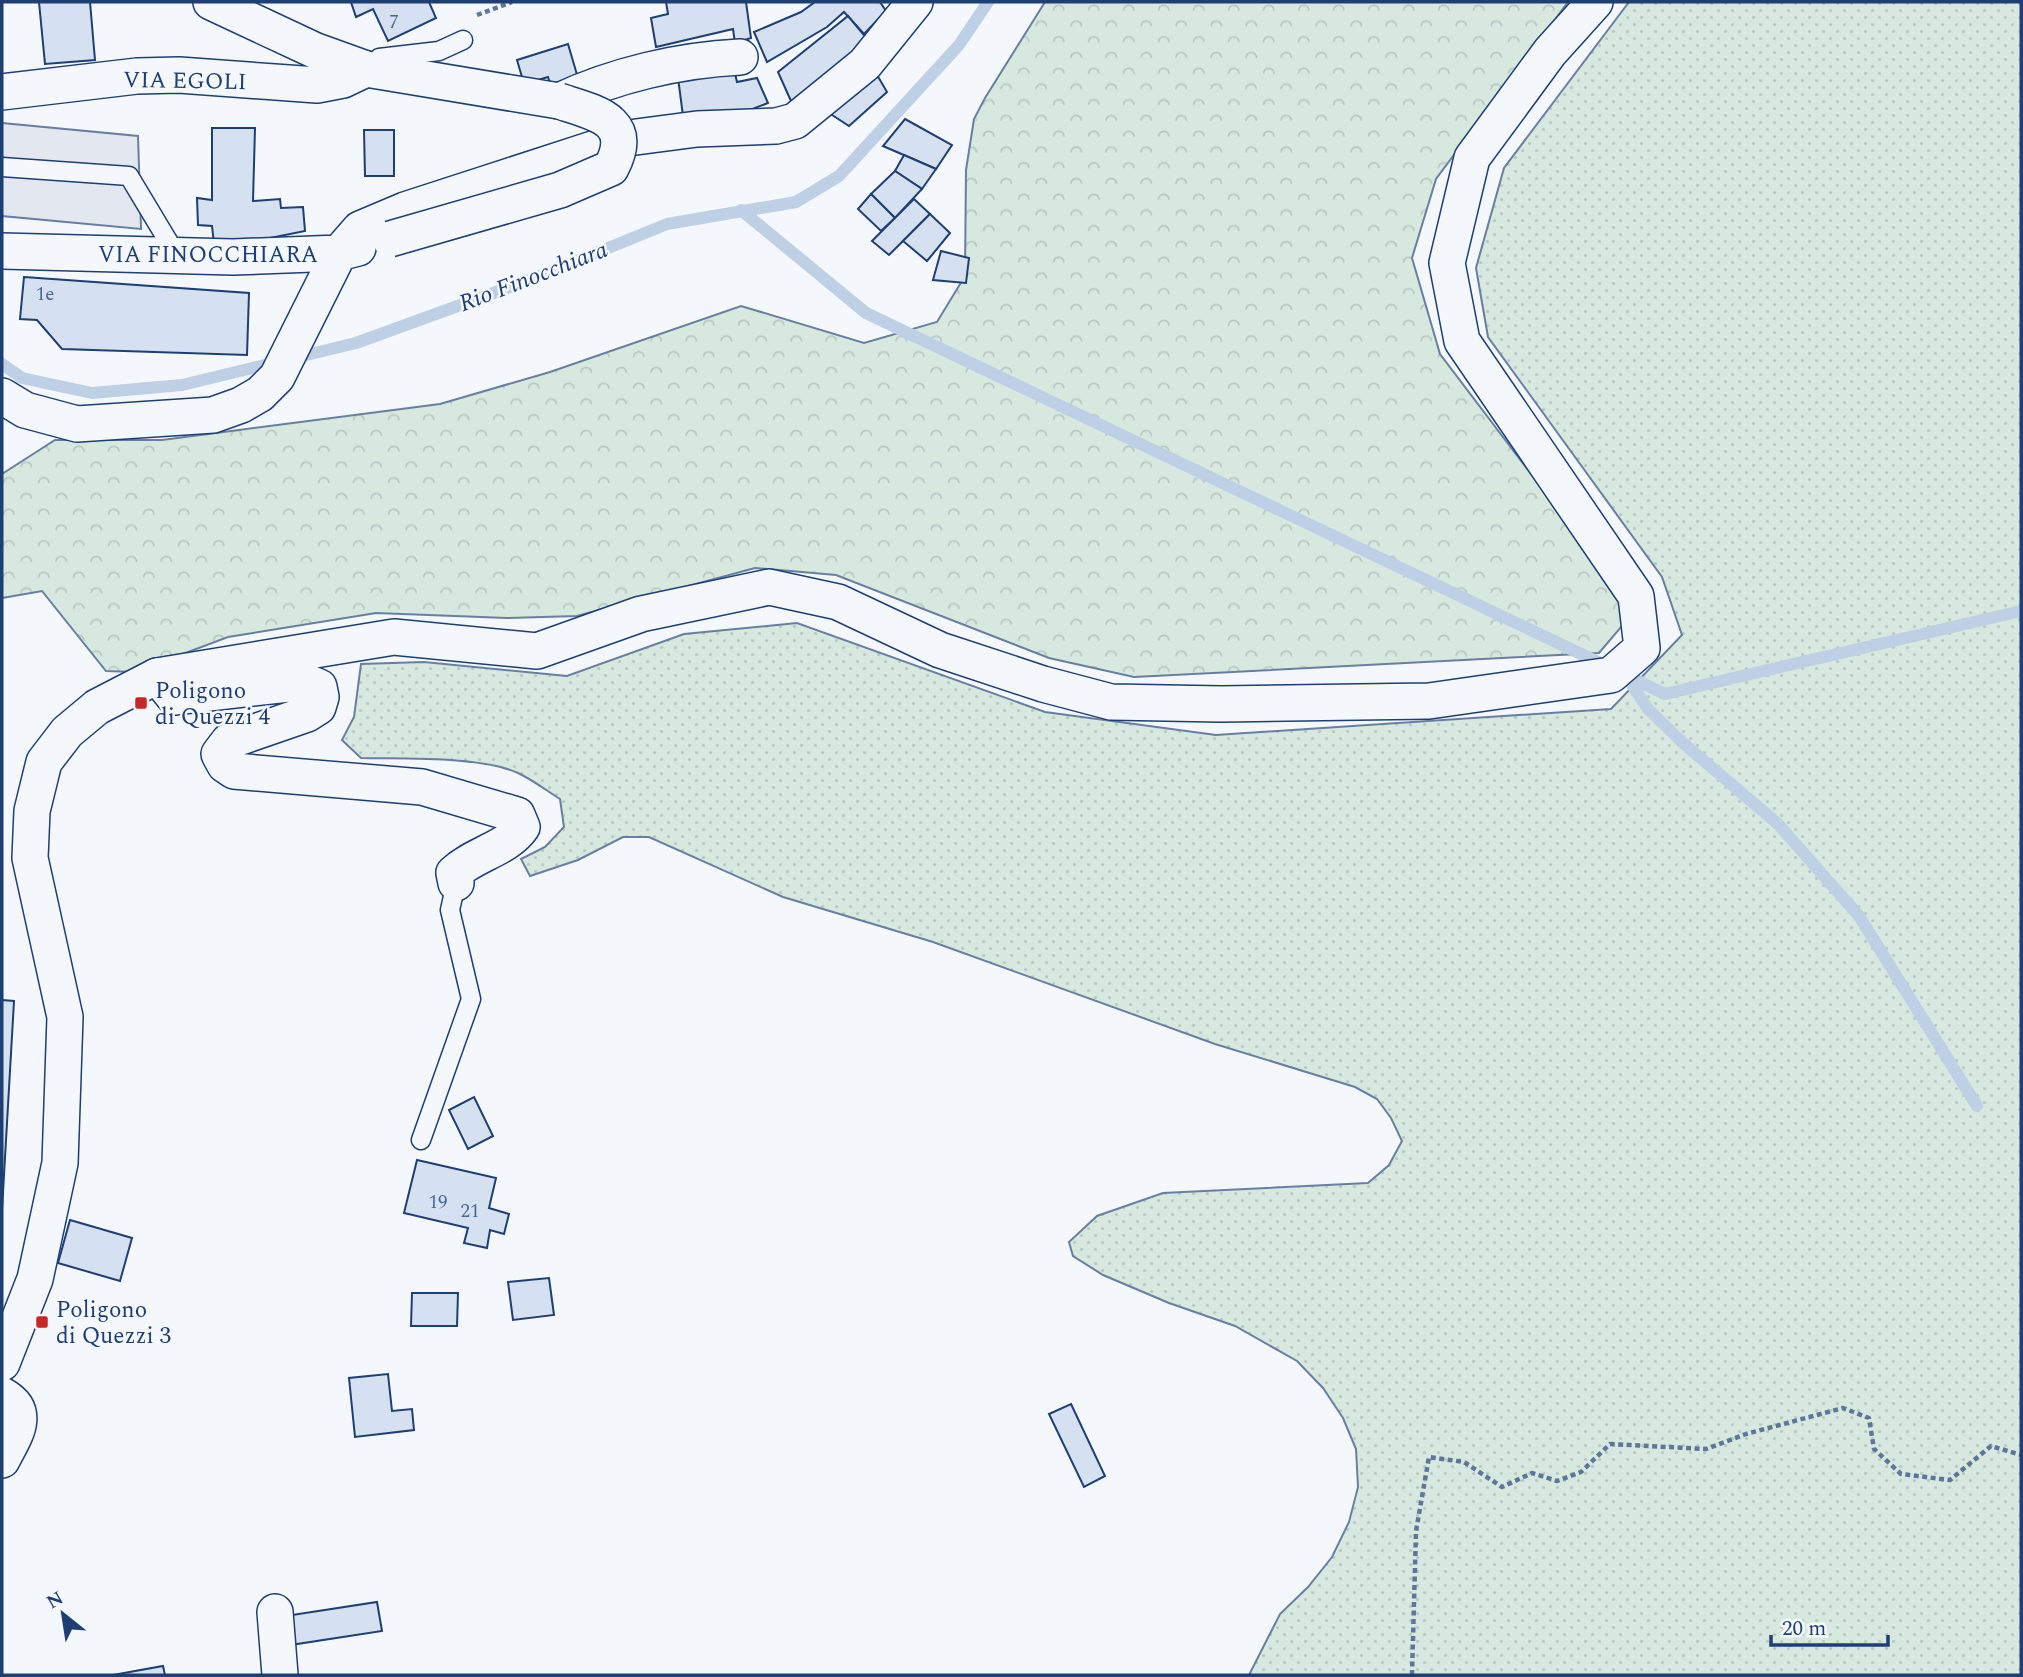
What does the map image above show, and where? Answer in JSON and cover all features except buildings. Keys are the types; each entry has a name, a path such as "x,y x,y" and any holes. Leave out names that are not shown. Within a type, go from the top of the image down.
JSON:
{"street":[{"path":"2,396 25,410 77,424 213,415 241,405 260,394 276,377 333,266 390,239 560,190 611,168 620,145 617,132 601,114 559,101 359,66 316,51 211,2"},
{"path":"636,137 697,129 776,126 795,121 864,64 915,2"},
{"path":"2,1363 35,1279 60,1163 65,1017 30,858 33,811 44,762 67,732 97,707 157,676 394,637 537,650 641,614 769,587 838,602 940,650 1043,684 1111,702 1222,704 1429,701 1611,675 1642,648 1636,596 1462,341 1447,263 1472,158 1550,52 1595,2"},
{"path":"559,101 585,89 675,65 705,58 740,57"},
{"name":"VIA EGOLI","path":"2,92 136,76 179,75 317,85 343,80 359,66"},
{"name":"VIA FINOCCHIARA","path":"2,251 233,257 333,266 360,229 405,210 599,147"},
{"path":"157,676 174,697 307,682 319,687 321,697 318,707 307,714 229,741 219,754 225,765 234,771 422,787 517,815 522,827 516,835 462,865 454,873 456,883"},
{"path":"2,1395 14,1401 20,1415 18,1429 2,1460"},
{"path":"275,1612 280,1675"}],"lane":[{"path":"359,66 439,51 463,40"},
{"path":"2,167 129,176 177,256"},
{"path":"422,1140 471,999 450,910 456,883"}],"path":[{"path":"1412,1675 1416,1531 1429,1457 1464,1462 1502,1487 1532,1473 1557,1481 1581,1472 1610,1444 1706,1449 1746,1434 1843,1408 1869,1418 1874,1449 1901,1474 1950,1480 1991,1446 2021,1455"}],"green space":[{"path":"1045,2 1568,2 1436,179 1412,258 1440,354 1622,594 1622,626 1599,653 1134,677 1049,658 836,575 755,568 577,616 507,618 376,613 228,637 135,672 106,671 42,591 2,598 2,474 55,440 162,440 440,404 550,372 741,306 864,343 937,322 965,276 966,170 974,119"},
{"path":"1629,2 2021,2 2021,1675 1249,1675 1280,1614 1308,1587 1332,1557 1349,1522 1358,1487 1356,1449 1343,1418 1323,1388 1297,1361 1235,1326 1169,1303 1103,1275 1073,1256 1069,1242 1097,1216 1163,1193 1368,1183 1389,1165 1402,1141 1391,1118 1377,1099 1355,1087 1215,1044 933,942 783,897 649,837 623,837 578,860 530,876 521,859 545,847 564,827 560,799 524,776 502,768 463,761 361,758 342,740 354,717 361,664 424,662 567,676 684,634 797,623 1045,712 1216,735 1611,709 1682,635 1662,577 1488,337 1476,268 1504,168"}],"shaded area":[{"path":"2,123 138,136 141,229 2,216"}],"waterway":[{"name":"Rio Finocchiara","path":"2,364 22,378 92,393 182,385 356,343 532,279 667,224 796,202 839,176 959,45 988,2"},
{"path":"741,210 866,313 1665,694 2021,611"},
{"path":"1626,676 1648,709 1683,743 1778,824 1859,916 1977,1106"}],"place":[{"name":"Poligono di Quezzi 4","path":"141,703"},
{"name":"Poligono di Quezzi 3","path":"42,1322"}]}
